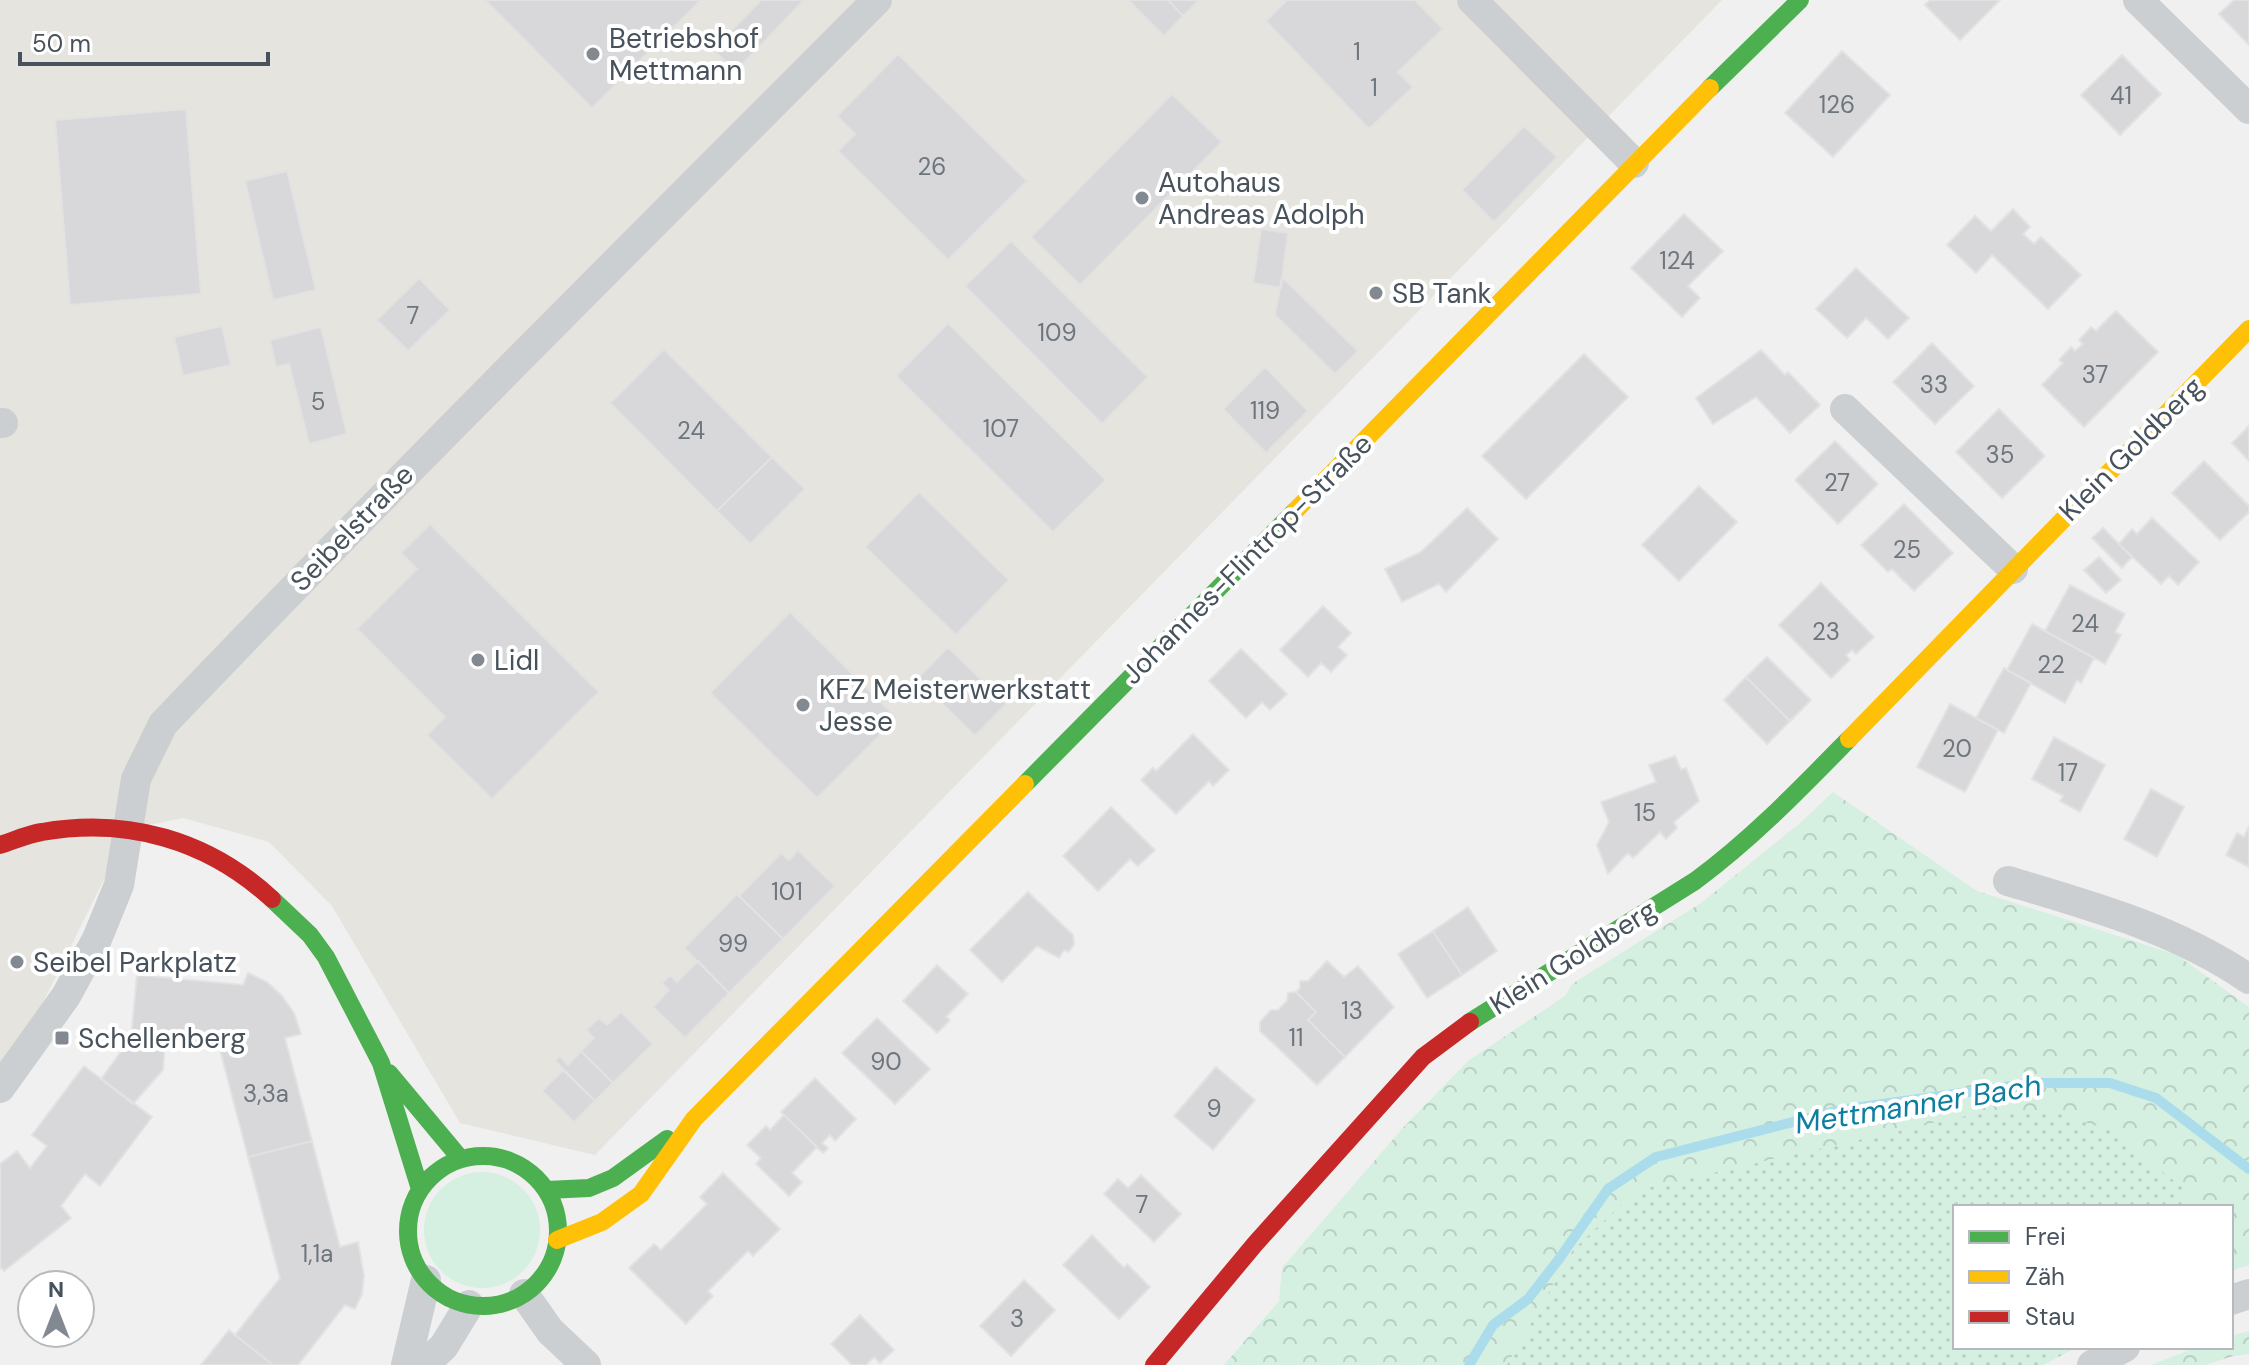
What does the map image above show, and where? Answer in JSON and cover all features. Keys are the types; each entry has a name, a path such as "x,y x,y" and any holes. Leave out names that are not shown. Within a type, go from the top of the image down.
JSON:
{"main road":[{"name":"Johannes-Flintrop-Straße","path":"547,1190 589,1188 613,1178 694,1119 1634,163 1800,0"},
{"name":"Klein Goldberg","path":"1154,1365 1255,1244 1423,1057 1455,1031 1660,903 1729,856 1782,808 2249,329"},
{"path":"0,845 39,832 88,827 128,828 181,843 218,859 252,881 310,935 326,957 381,1063 420,1189"},
{"path":"381,1063 460,1158"},
{"name":"Johannes-Flintrop-Straße","path":"557,1240 602,1222 641,1194 694,1119"},
{"path":"480,1156 509,1161 536,1176 547,1190 557,1222 557,1240 546,1272 524,1294 507,1302 469,1305 451,1300 426,1280 416,1264 408,1235 411,1207 431,1175 460,1158 480,1156"}],"street":[{"name":"Seibelstraße","path":"128,828 136,779 163,724 462,414 543,337 877,0"},
{"path":"1472,0 1634,163"},
{"path":"2138,0 2249,109"},
{"path":"1845,409 2013,569"},
{"path":"0,1088 66,996 97,939 119,885 128,828"},
{"path":"2008,881 2137,921 2189,943 2249,979"},
{"path":"406,1365 426,1280"},
{"path":"524,1294 550,1331 586,1365"},
{"path":"424,1365 444,1346 469,1305"},
{"path":"2092,1365 2121,1349"}],"shaded area":[{"path":"0,0 1722,0 595,1155 460,1123 332,906 269,842 183,818 129,829 23,1043 0,1068"}],"green space":[{"path":"1833,792 1977,891 2177,955 2249,1007 2249,1265 2233,1270 2233,1205 2190,1205 2182,1188 1983,1112 1637,1190 1573,1250 1507,1365 1224,1365 1279,1301 1282,1268 1401,1130 1468,1061 1565,996 1572,984 1701,903 1800,823"},
{"path":"2050,1111 2109,1130 2183,1188 2190,1205 1953,1205 1953,1349 2074,1349 2043,1365 1507,1365 1573,1250 1637,1190 1983,1112"},
{"path":"482,1172 504,1176 523,1189 536,1208 540,1230 536,1252 523,1271 504,1284 482,1288 460,1284 441,1271 428,1252 424,1230 428,1208 441,1189 460,1176"},
{"path":"2249,1331 2249,1354 2205,1365 2151,1365 2192,1349 2233,1349 2233,1335"}],"building":[{"name":"Betriebshof Mettmann","path":"485,0 701,0 592,108"},
{"path":"761,0 804,0 736,71 713,50"},
{"path":"1128,0 1168,0 1183,16 1164,36"},
{"path":"1168,0 1199,0 1183,16"},
{"path":"1283,0 1415,0 1443,29 1398,72 1413,87 1369,129 1266,21 1285,2"},
{"path":"1930,0 2000,0 1960,40 1925,5"},
{"path":"2234,0 2249,0 2249,45 2219,14"},
{"path":"1842,51 1890,95 1833,157 1785,113"},
{"path":"898,54 1027,181 948,260 838,151 855,134 837,116"},
{"path":"2122,55 2161,94 2120,135 2081,95"},
{"path":"1172,94 1222,142 1080,285 1031,237"},
{"path":"186,109 201,294 70,305 55,120"},
{"path":"1524,126 1557,157 1494,222 1462,190"},
{"path":"287,171 316,290 273,300 245,181"},
{"path":"2013,209 2030,227 2023,234 2034,244 2041,237 2081,275 2048,309 1992,255 1976,273 1947,245 1975,216 1991,231"},
{"path":"1684,214 1723,251 1688,286 1700,298 1682,317 1631,268"},
{"path":"1261,229 1288,233 1281,288 1253,283"},
{"path":"1011,241 1148,377 1102,424 965,286"},
{"path":"1856,268 1909,318 1888,339 1866,318 1847,338 1816,309"},
{"path":"1282,277 1358,351 1335,374 1275,315"},
{"path":"419,278 450,310 408,351 377,320"},
{"path":"2116,311 2158,352 2084,427 2042,385 2063,363 2059,360 2071,347 2075,351 2083,344 2079,340 2091,327 2096,331"},
{"path":"948,323 1106,480 1053,532 896,376"},
{"path":"222,326 231,365 183,376 174,337"},
{"path":"321,327 347,434 309,444 289,364 276,367 270,340"},
{"path":"1932,343 1974,386 1935,424 1893,382"},
{"path":"664,349 772,457 717,511 610,403"},
{"path":"1761,350 1820,405 1790,433 1756,397 1713,424 1696,398"},
{"path":"1584,354 1628,397 1526,499 1482,456"},
{"path":"1265,367 1308,411 1266,453 1223,409"},
{"path":"1999,409 2045,456 2002,498 1956,452"},
{"path":"2249,426 2249,461 2232,443"},
{"path":"1835,441 1878,484 1838,524 1795,480"},
{"path":"772,457 805,489 750,544 717,511"},
{"path":"2204,461 2249,506 2249,512 2220,540 2172,493"},
{"path":"1699,486 1737,522 1679,581 1642,545"},
{"path":"919,492 1009,580 956,635 865,547"},
{"path":"1904,504 1953,553 1914,591 1892,569 1888,572 1861,545"},
{"path":"1467,508 1498,539 1446,592 1439,584 1402,602 1385,569 1421,552"},
{"path":"2152,518 2199,562 2178,585 2169,576 2161,584 2119,544 2132,529 2137,534"},
{"name":"Lidl","path":"430,524 599,692 492,799 427,735 445,717 357,629 417,569 401,553"},
{"path":"2103,528 2132,557 2122,568 2092,538"},
{"path":"2099,557 2121,580 2106,593 2084,570"},
{"path":"1821,583 1874,637 1856,654 1852,650 1846,655 1850,660 1831,678 1779,625"},
{"path":"2070,585 2125,614 2115,632 2121,635 2105,664 2045,631"},
{"path":"1323,606 1351,633 1338,647 1347,655 1331,672 1321,663 1308,677 1280,650"},
{"name":"KFZ Meisterwerkstatt Jesse","path":"790,612 897,718 817,798 710,693"},
{"path":"2032,624 2094,658 2081,683 2077,680 2065,703 2007,670"},
{"path":"948,647 1006,704 975,736 917,679"},
{"path":"1241,649 1287,694 1270,710 1262,702 1246,718 1209,681"},
{"path":"1767,657 1811,700 1790,721 1746,677"},
{"path":"2004,668 2031,683 2004,733 1976,718"},
{"path":"1746,677 1790,721 1767,744 1724,700"},
{"path":"1950,704 1998,730 1965,792 1917,767"},
{"path":"1193,734 1229,770 1213,786 1209,781 1176,814 1141,780 1153,768 1156,771"},
{"path":"2054,737 2105,765 2080,812 2060,801 2063,796 2032,779"},
{"path":"1675,756 1681,770 1686,768 1699,801 1674,822 1677,828 1666,839 1660,832 1633,858 1628,853 1608,874 1597,845 1609,822 1601,802 1656,782 1649,765"},
{"path":"2151,789 2184,807 2157,857 2124,839"},
{"path":"1111,807 1155,850 1138,866 1130,859 1098,891 1063,856"},
{"path":"2249,826 2249,867 2226,855 2237,833 2244,837"},
{"path":"798,850 835,886 783,939 739,896 781,853 789,860"},
{"path":"1028,892 1073,935 1074,944 1069,952 1064,950 1059,958 1037,946 1002,982 970,950"},
{"path":"737,894 783,939 729,993 684,948"},
{"path":"1468,907 1497,951 1462,975 1433,931"},
{"path":"1433,931 1462,975 1427,998 1398,954"},
{"path":"698,961 729,993 685,1038 653,1007 669,990 662,983 670,975 677,982"},
{"path":"1327,961 1344,977 1358,966 1394,1007 1345,1057 1308,1020 1316,1012 1296,992 1300,981 1308,981"},
{"path":"937,965 968,994 946,1017 950,1020 937,1033 903,1001"},
{"path":"248,973 267,982 294,1013 301,1034 285,1038 312,1141 248,1157 219,1046 131,1038 137,975 243,985"},
{"path":"1296,992 1316,1012 1308,1020 1345,1057 1317,1085 1260,1031 1260,1022 1271,1010 1278,1010 1287,1001 1288,993"},
{"path":"621,1012 653,1044 613,1083 581,1051 594,1038 586,1030 599,1018 607,1025"},
{"path":"877,1018 930,1069 895,1104 842,1053"},
{"path":"131,1038 165,1041 163,1070 133,1104 101,1079"},
{"path":"581,1051 613,1083 595,1101 555,1061 560,1056 568,1065"},
{"path":"84,1066 152,1117 100,1186 85,1174 61,1206 71,1218 4,1271 0,1267 0,1164 17,1151 30,1168 47,1146 32,1135"},
{"path":"1216,1067 1255,1100 1213,1150 1174,1116"},
{"path":"563,1070 595,1101 574,1122 542,1091"},
{"path":"815,1078 856,1119 835,1141 830,1135 822,1143 828,1148 823,1153 781,1112"},
{"path":"784,1115 817,1147 792,1173 802,1182 789,1196 756,1164 761,1158 747,1145 766,1126 770,1130"},
{"path":"312,1141 340,1247 358,1242 364,1276 362,1294 355,1309 345,1305 298,1365 273,1365 235,1335 280,1278 248,1157"},
{"path":"723,1173 780,1229 753,1256 748,1251 708,1291 713,1296 686,1324 629,1268 654,1244 661,1250 707,1204 700,1197"},
{"path":"1141,1175 1181,1214 1154,1242 1104,1194 1118,1179 1128,1188"},
{"path":"1092,1235 1124,1268 1127,1264 1150,1287 1119,1319 1063,1265"},
{"path":"1024,1280 1055,1310 1011,1356 980,1326"},
{"path":"860,1315 894,1350 880,1363 874,1357 866,1365 852,1365 831,1344"},
{"path":"229,1330 235,1335 273,1365 201,1365"}],"waterway":[{"name":"Mettmanner Bach","path":"1469,1365 1493,1325 1528,1299 1608,1189 1656,1157 1840,1110 2033,1083 2110,1083 2156,1098 2249,1169"}],"traffic: fast":[{"path":"1710,88 1800,0"},
{"path":"1025,784 1295,511"},
{"path":"1470,1022 1695,881 1756,831 1849,739"},
{"path":"272,899 310,935 326,957 381,1063 420,1189"},
{"path":"389,1073 460,1158"},
{"path":"547,1190 589,1188 613,1178 667,1139"},
{"path":"483,1156 512,1162 536,1178 552,1202 558,1231 552,1260 536,1284 512,1300 483,1306 454,1300 430,1284 414,1260 408,1231 414,1202 430,1178 454,1162 483,1156"}],"traffic: slow":[{"path":"1295,511 1710,88"},
{"path":"1849,739 2249,329"},
{"path":"557,1240 602,1222 641,1194 694,1119 1025,784"}],"traffic: jam":[{"path":"0,845 37,833 74,828 135,831 194,848 221,862 272,899"},
{"path":"1154,1365 1255,1244 1423,1057 1470,1022"}],"place":[{"name":"Betriebshof Mettmann","path":"593,54"},
{"name":"Autohaus Andreas Adolph","path":"1142,198"},
{"name":"SB Tank","path":"1376,293"},
{"name":"Lidl","path":"478,660"},
{"name":"KFZ Meisterwerkstatt Jesse","path":"803,705"},
{"name":"Seibel Parkplatz","path":"17,962"},
{"name":"Schellenberg","path":"62,1038"}]}
